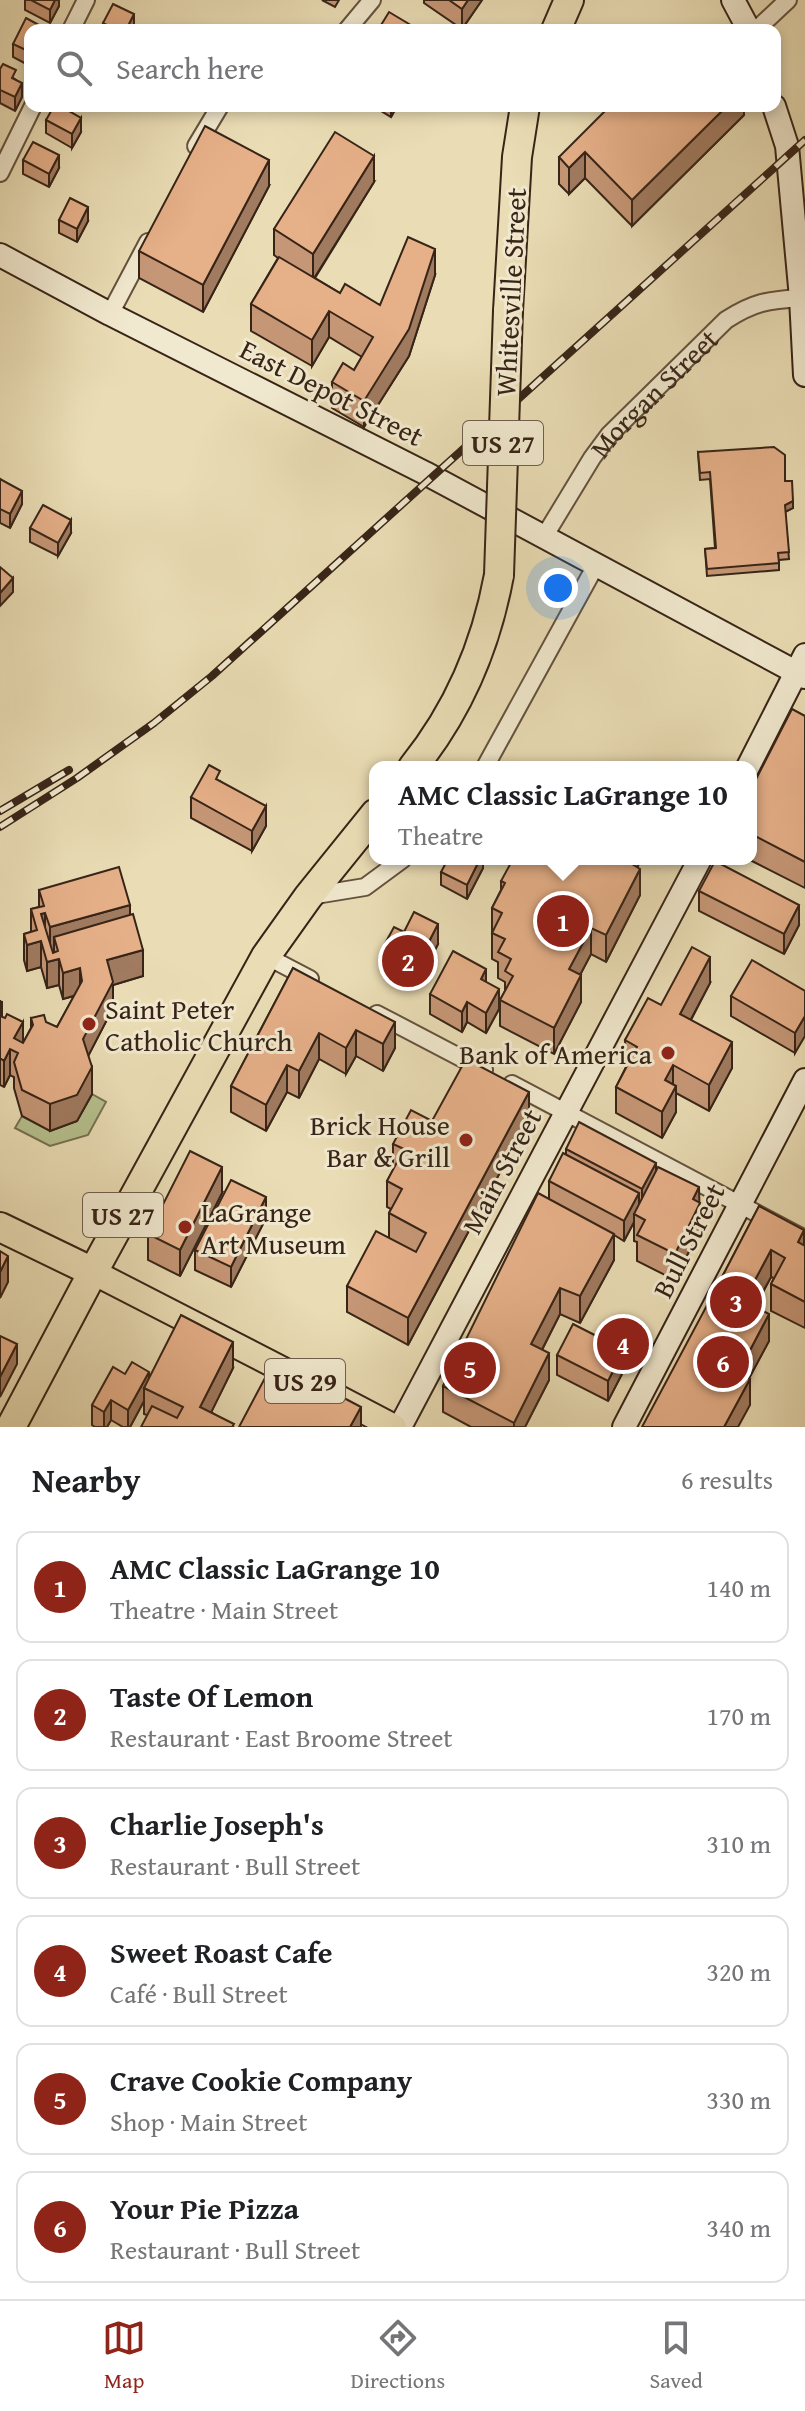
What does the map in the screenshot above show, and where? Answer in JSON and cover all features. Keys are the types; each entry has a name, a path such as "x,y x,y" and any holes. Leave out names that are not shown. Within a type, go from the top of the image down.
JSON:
{"highway":[{"path":"559,24 569,0"},
{"name":"Whitesville Street","path":"417,761 439,732 466,683 486,630 499,575 508,311 517,157 524,112"},
{"name":"US 27","path":"11,1427 266,956 308,897 369,821"},
{"path":"0,1227 93,1272"}],"main road":[{"name":"US 29","path":"93,1272 394,1427"}],"street":[{"path":"74,24 86,0"},
{"path":"352,24 372,0"},
{"path":"733,0 746,24"},
{"path":"762,24 788,0"},
{"path":"0,173 30,112"},
{"path":"188,162 217,112"},
{"path":"776,112 787,146 805,375"},
{"path":"110,314 153,231"},
{"path":"794,232 805,254"},
{"name":"East Depot Street","path":"0,255 425,473 596,565 802,668"},
{"name":"Morgan Street","path":"544,537 609,435 726,320 745,308 767,300 802,310"},
{"path":"488,761 596,565"},
{"path":"751,761 802,668"},
{"path":"308,897 365,887 395,865"},
{"name":"Main Street","path":"400,1427 697,865"},
{"path":"266,956 320,984"},
{"path":"361,1006 805,1239"},
{"name":"Bull Street","path":"624,1427 805,1080"}],"green space":[{"path":"92,1094 106,1102 88,1135 50,1146 15,1128 22,1116 50,1131 77,1121"}],"building":[{"path":"31,0 55,0 50,10"},
{"path":"449,0 468,0 462,9"},
{"path":"113,4 134,14 129,24 103,23"},
{"path":"389,12 409,24 382,24"},
{"path":"26,18 37,24 24,24 24,49 13,44"},
{"path":"3,64 16,70 12,78 22,83 15,97 0,90 0,69"},
{"path":"51,112 70,112 81,118 72,134 46,120"},
{"path":"604,112 721,112 632,200 585,152 569,168 559,157"},
{"path":"205,126 269,160 203,285 139,251"},
{"path":"335,132 374,156 313,254 274,229"},
{"path":"33,142 59,155 49,174 23,160"},
{"path":"70,198 88,207 77,229 59,220"},
{"path":"408,237 435,249 409,329 364,401 332,382 343,363 354,370 373,337 329,311 312,340 251,304 279,257 340,293 345,284 380,305"},
{"path":"774,447 785,455 785,481 792,481 793,501 785,505 789,552 778,553 779,563 707,569 705,549 716,548 710,472 700,473 698,452"},
{"path":"0,479 22,491 10,514 0,509"},
{"path":"43,505 71,520 58,543 30,528"},
{"path":"0,567 13,578 0,593"},
{"path":"792,709 805,716 805,862 757,837 757,777"},
{"path":"209,765 220,771 216,779 266,806 252,831 191,797"},
{"path":"445,865 477,865 467,885 441,872"},
{"path":"510,865 634,865 640,869 606,935 591,928 569,969 581,975 554,1028 500,1000 513,976 505,971 511,959 498,952 505,939 492,933 502,913 492,908 505,883 501,881"},
{"path":"713,865 723,865 799,905 784,934 699,891"},
{"path":"119,867 130,905 50,927 45,913 41,914 53,953 58,951 54,937 133,914 143,950 107,960 113,982 83,1039 92,1067 77,1095 50,1104 22,1090 14,1062 18,1053 10,1049 4,1061 0,1058 0,1016 5,1018 7,1014 23,1022 14,1038 23,1043 33,1025 31,1018 44,1015 46,1022 57,1027 82,981 80,968 63,973 59,959 47,962 41,941 27,945 24,934 37,930 31,909 44,906 39,890"},
{"path":"414,912 438,924 416,967 382,949 394,927 404,932"},
{"path":"692,947 710,957 680,1014 732,1042 709,1085 673,1065 665,1080 676,1086 662,1112 616,1087 637,1047 625,1040 648,998 661,1005"},
{"path":"453,951 486,969 481,979 499,989 486,1013 467,1002 462,1012 430,994"},
{"path":"752,960 805,991 805,1016 795,1033 731,996"},
{"path":"293,968 395,1022 383,1044 356,1030 346,1048 319,1033 299,1071 287,1065 266,1105 231,1086"},
{"path":"466,1059 529,1092 408,1318 347,1286 376,1231 416,1252 426,1233 389,1213 402,1189 387,1181 404,1149 393,1144 411,1110 432,1121"},
{"path":"579,1122 656,1163 642,1189 566,1149"},
{"path":"190,1151 222,1167 180,1250 148,1234"},
{"path":"563,1153 639,1193 624,1221 549,1181"},
{"path":"658,1167 699,1187 693,1199 700,1203 675,1254 637,1235 645,1220 634,1214"},
{"path":"231,1180 266,1197 231,1267 195,1250"},
{"path":"538,1193 614,1234 580,1296 560,1288 531,1344 549,1353 514,1423 443,1386"},
{"path":"759,1206 804,1230 798,1242 805,1246 805,1302 771,1284 785,1258 771,1250 748,1293 721,1279"},
{"path":"0,1251 8,1256 0,1272"},
{"path":"713,1294 735,1306 739,1298 769,1314 738,1373 750,1379 724,1427 642,1427"},
{"path":"181,1315 233,1342 200,1407 234,1424 232,1427 141,1427 152,1406 177,1418 183,1407 144,1388"},
{"path":"573,1324 624,1350 608,1381 557,1355"},
{"path":"0,1336 17,1344 0,1377"},
{"path":"274,1361 361,1407 350,1427 239,1427"},
{"path":"132,1362 149,1372 128,1410 111,1400 104,1412 92,1405 113,1367 125,1374"}],"railway":[{"path":"0,827 77,778 154,723 212,676 805,140"},
{"path":"0,811 69,770"}],"place":[{"name":"AMC Classic LaGrange 10","path":"563,921"},
{"name":"Taste Of Lemon","path":"408,961"},
{"name":"Saint Peter Catholic Church","path":"89,1024"},
{"name":"Bank of America","path":"668,1053"},
{"name":"Brick House Bar & Grill","path":"466,1140"},
{"name":"LaGrange Art Museum","path":"185,1227"},
{"name":"Charlie Joseph's","path":"736,1302"},
{"name":"Sweet Roast Cafe","path":"623,1344"},
{"name":"Your Pie Pizza","path":"723,1362"},
{"name":"Crave Cookie Company","path":"470,1368"}]}
